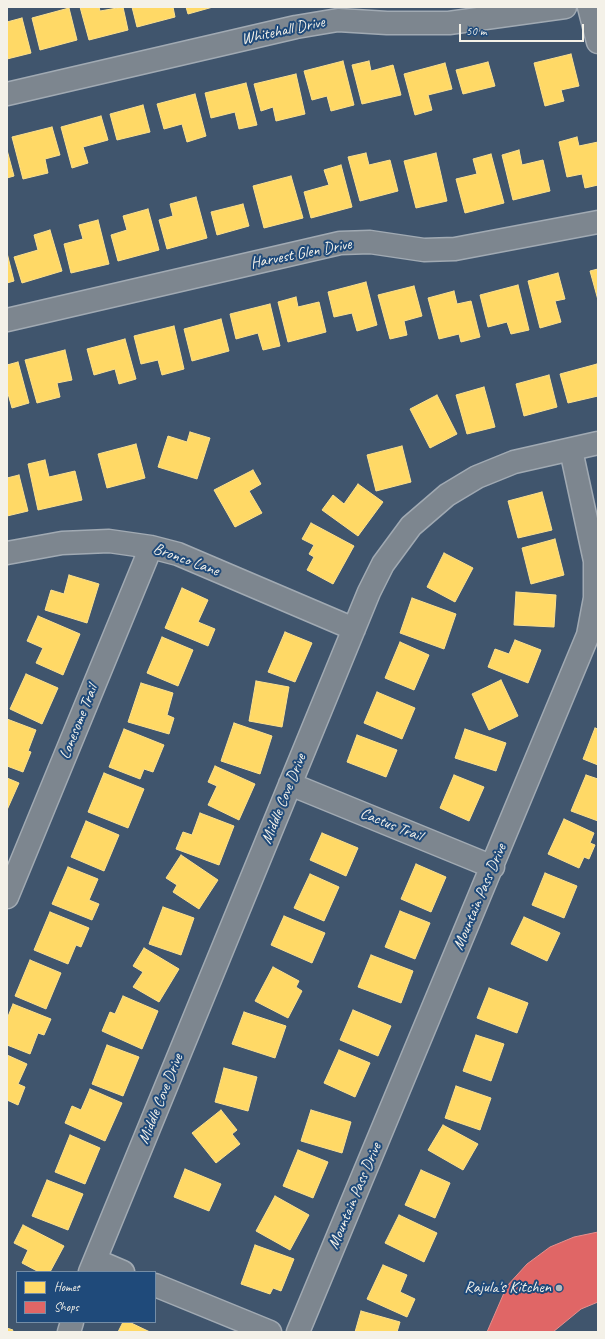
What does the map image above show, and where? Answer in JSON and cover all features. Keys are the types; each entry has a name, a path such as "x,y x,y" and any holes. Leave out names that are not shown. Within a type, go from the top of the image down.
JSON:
{"street":[{"name":"Whitehall Drive","path":"7,94 296,27 338,20 387,23 449,23 565,7"},
{"path":"589,7 598,42"},
{"name":"Harvest Glen Drive","path":"7,320 340,243 370,242 424,250 455,249 598,222"},
{"name":"Middle Cove Drive","path":"92,1266 354,629 383,564 412,526 447,495 477,477 514,462 598,443"},
{"name":"Mountain Pass Drive","path":"298,1332 493,867 588,635 595,598 595,561 571,450"},
{"name":"Bronco Lane","path":"7,553 62,543 109,541 151,547 178,554 354,629"},
{"name":"Lonesome Trail","path":"7,897 151,547"},
{"name":"Cactus Trail","path":"290,784 493,867"},
{"path":"92,1266 118,1271"},
{"path":"156,1285 270,1332"}],"building: Homes":[{"path":"80,7 99,7 100,11 123,7 128,30 89,40"},
{"path":"132,7 173,7 175,17 137,27"},
{"path":"186,7 213,7 188,14"},
{"path":"69,8 77,40 40,50 32,18"},
{"path":"22,18 31,53 7,59 7,22"},
{"path":"571,54 579,86 561,90 564,101 545,106 534,63"},
{"path":"343,61 354,105 331,111 327,96 312,100 304,71"},
{"path":"369,61 371,71 393,65 401,95 362,104 352,65"},
{"path":"488,62 495,86 463,94 456,70"},
{"path":"445,63 452,89 428,95 432,110 415,115 404,74"},
{"path":"296,74 305,114 276,121 273,107 261,111 254,84"},
{"path":"246,83 257,125 239,129 235,112 211,118 205,93"},
{"path":"195,94 206,136 187,142 182,124 164,129 157,104"},
{"path":"143,105 150,132 117,140 110,114"},
{"path":"101,116 108,140 83,147 88,163 72,168 61,127"},
{"path":"52,127 60,155 45,159 48,173 23,179 12,137"},
{"path":"577,137 579,146 598,142 598,185 585,188 582,174 567,177 559,142"},
{"path":"7,150 14,176 7,178"},
{"path":"519,150 522,165 543,160 550,191 513,200 502,155"},
{"path":"366,153 369,165 390,160 398,191 360,201 348,157"},
{"path":"436,153 447,201 416,208 404,161"},
{"path":"491,154 504,203 465,213 456,179 477,174 473,159"},
{"path":"341,165 352,207 311,218 304,192 329,185 324,170"},
{"path":"291,176 303,218 264,228 253,186"},
{"path":"196,197 207,238 167,249 159,220 173,216 170,204"},
{"path":"243,204 249,226 217,235 211,212"},
{"path":"148,209 159,250 118,261 111,235 127,230 123,216"},
{"path":"98,220 109,264 71,273 64,244 83,239 79,225"},
{"path":"50,230 62,271 22,283 14,257 38,250 34,235"},
{"path":"7,253 14,281 7,283"},
{"path":"598,269 598,300 590,271"},
{"path":"558,273 565,299 555,301 561,322 540,328 528,281"},
{"path":"366,282 377,325 357,331 352,313 334,317 328,292"},
{"path":"518,285 529,330 511,334 507,322 488,327 480,295"},
{"path":"414,286 422,316 404,321 407,335 390,339 378,295"},
{"path":"454,291 457,304 471,301 480,337 461,342 459,334 439,339 428,298"},
{"path":"296,297 298,307 319,302 326,332 288,342 278,302"},
{"path":"270,304 280,346 263,350 258,333 236,339 230,314"},
{"path":"221,319 229,351 192,361 184,329"},
{"path":"174,326 184,369 162,375 158,360 141,364 134,336"},
{"path":"125,339 136,379 119,384 115,369 94,375 87,349"},
{"path":"65,350 72,380 57,383 60,397 37,403 25,360"},
{"path":"18,362 29,403 12,408 7,390 7,365"},
{"path":"597,364 598,396 568,403 560,374"},
{"path":"549,375 557,407 524,416 516,384"},
{"path":"484,387 495,427 467,434 456,395"},
{"path":"437,395 457,434 430,448 410,409"},
{"path":"190,432 210,438 197,479 158,467 168,436 187,442"},
{"path":"136,444 145,478 107,488 98,454"},
{"path":"402,446 411,482 376,491 367,455"},
{"path":"45,460 49,477 75,471 82,500 38,510 28,464"},
{"path":"253,470 261,484 249,491 262,513 235,527 214,490"},
{"path":"19,475 28,511 7,516 7,478"},
{"path":"358,484 383,502 358,536 322,510 333,495 344,504"},
{"path":"542,492 552,530 518,538 508,501"},
{"path":"311,523 354,546 333,584 307,570 314,557 309,554 314,545 302,539"},
{"path":"555,539 564,575 531,584 522,548"},
{"path":"444,553 473,568 455,602 427,587"},
{"path":"69,575 99,584 87,623 45,610 51,590 64,594"},
{"path":"182,588 208,600 198,622 215,629 208,646 165,628"},
{"path":"516,592 556,595 554,627 514,625"},
{"path":"412,598 456,614 444,649 400,633"},
{"path":"38,616 80,634 63,675 36,663 43,648 27,641"},
{"path":"285,632 312,643 295,682 268,672"},
{"path":"162,637 193,650 178,686 147,673"},
{"path":"515,640 541,650 528,683 488,667 495,649 509,654"},
{"path":"400,642 429,655 414,690 385,678"},
{"path":"26,674 58,688 42,724 10,709"},
{"path":"501,680 518,716 489,730 472,694"},
{"path":"256,681 289,687 282,727 249,721"},
{"path":"141,683 173,693 167,715 174,718 169,734 128,722"},
{"path":"377,692 415,708 402,739 364,723"},
{"path":"7,719 36,730 28,751 31,752 23,772 7,766"},
{"path":"234,723 272,736 260,774 221,761"},
{"path":"595,728 598,729 598,765 583,759"},
{"path":"124,729 164,745 153,772 144,769 140,779 109,767"},
{"path":"465,729 506,743 496,771 455,758"},
{"path":"357,735 397,750 386,777 347,762"},
{"path":"215,766 255,784 239,820 208,805 217,786 208,782"},
{"path":"104,773 144,789 128,828 88,812"},
{"path":"454,775 484,787 469,821 440,808"},
{"path":"586,775 598,779 598,821 571,811"},
{"path":"7,778 19,783 7,810"},
{"path":"200,813 234,826 219,865 176,849 183,832 192,835"},
{"path":"564,819 594,833 590,843 595,845 589,859 584,857 579,868 548,854"},
{"path":"86,821 119,835 104,871 71,857"},
{"path":"322,833 358,848 346,876 310,860"},
{"path":"181,855 218,880 199,909 173,892 177,885 166,878"},
{"path":"416,864 446,877 431,912 401,899"},
{"path":"68,867 98,879 89,900 99,904 92,920 52,904"},
{"path":"545,873 577,886 564,918 532,905"},
{"path":"310,874 339,887 324,921 294,908"},
{"path":"163,907 194,918 181,955 149,944"},
{"path":"400,911 430,923 415,959 385,947"},
{"path":"50,912 89,928 81,947 76,945 68,964 34,950"},
{"path":"284,916 325,933 312,963 271,945"},
{"path":"524,917 560,933 547,961 511,944"},
{"path":"144,948 179,969 159,1002 133,987 143,972 133,966"},
{"path":"371,955 413,971 401,1003 358,987"},
{"path":"30,960 61,973 46,1009 15,996"},
{"path":"273,967 299,981 296,987 302,991 288,1018 255,1001"},
{"path":"489,988 528,1003 517,1033 477,1018"},
{"path":"123,996 158,1011 142,1049 102,1031 110,1012 115,1014"},
{"path":"13,1004 51,1019 44,1035 38,1033 30,1054 7,1045 7,1019"},
{"path":"353,1010 391,1026 378,1056 340,1040"},
{"path":"244,1012 286,1026 275,1058 232,1044"},
{"path":"476,1035 504,1044 491,1081 463,1071"},
{"path":"107,1045 139,1057 123,1096 92,1084"},
{"path":"339,1050 370,1063 355,1097 324,1083"},
{"path":"7,1055 27,1064 18,1084 25,1087 18,1105 7,1100"},
{"path":"224,1068 257,1077 248,1111 215,1102"},
{"path":"456,1086 491,1098 480,1130 445,1118"},
{"path":"90,1089 122,1103 105,1141 65,1123 72,1106 81,1110"},
{"path":"221,1110 237,1130 232,1134 240,1144 216,1163 192,1133"},
{"path":"311,1110 351,1122 342,1153 301,1141"},
{"path":"443,1125 478,1144 463,1170 428,1150"},
{"path":"70,1135 100,1148 85,1184 55,1172"},
{"path":"298,1150 328,1162 313,1198 283,1186"},
{"path":"185,1169 221,1184 209,1211 174,1197"},
{"path":"421,1170 450,1183 435,1218 405,1205"},
{"path":"47,1180 83,1194 68,1230 32,1216"},
{"path":"275,1196 309,1215 290,1250 256,1231"},
{"path":"399,1215 437,1233 424,1262 385,1243"},
{"path":"23,1225 64,1246 51,1271 37,1271 22,1263 28,1250 14,1243"},
{"path":"255,1245 294,1259 281,1291 273,1288 270,1294 241,1284"},
{"path":"383,1265 407,1275 400,1292 415,1299 407,1317 367,1299"},
{"path":"361,1311 400,1322 397,1332 355,1332"},
{"path":"122,1323 131,1323 150,1332 118,1332"},
{"path":"7,1328 13,1330 12,1332 7,1332"}],"building: Shops":[{"path":"598,1232 598,1302 581,1309 553,1332 487,1332 507,1286 527,1264 550,1247 574,1237"}],"place":[{"name":"Rajula's Kitchen","path":"559,1288"}]}
